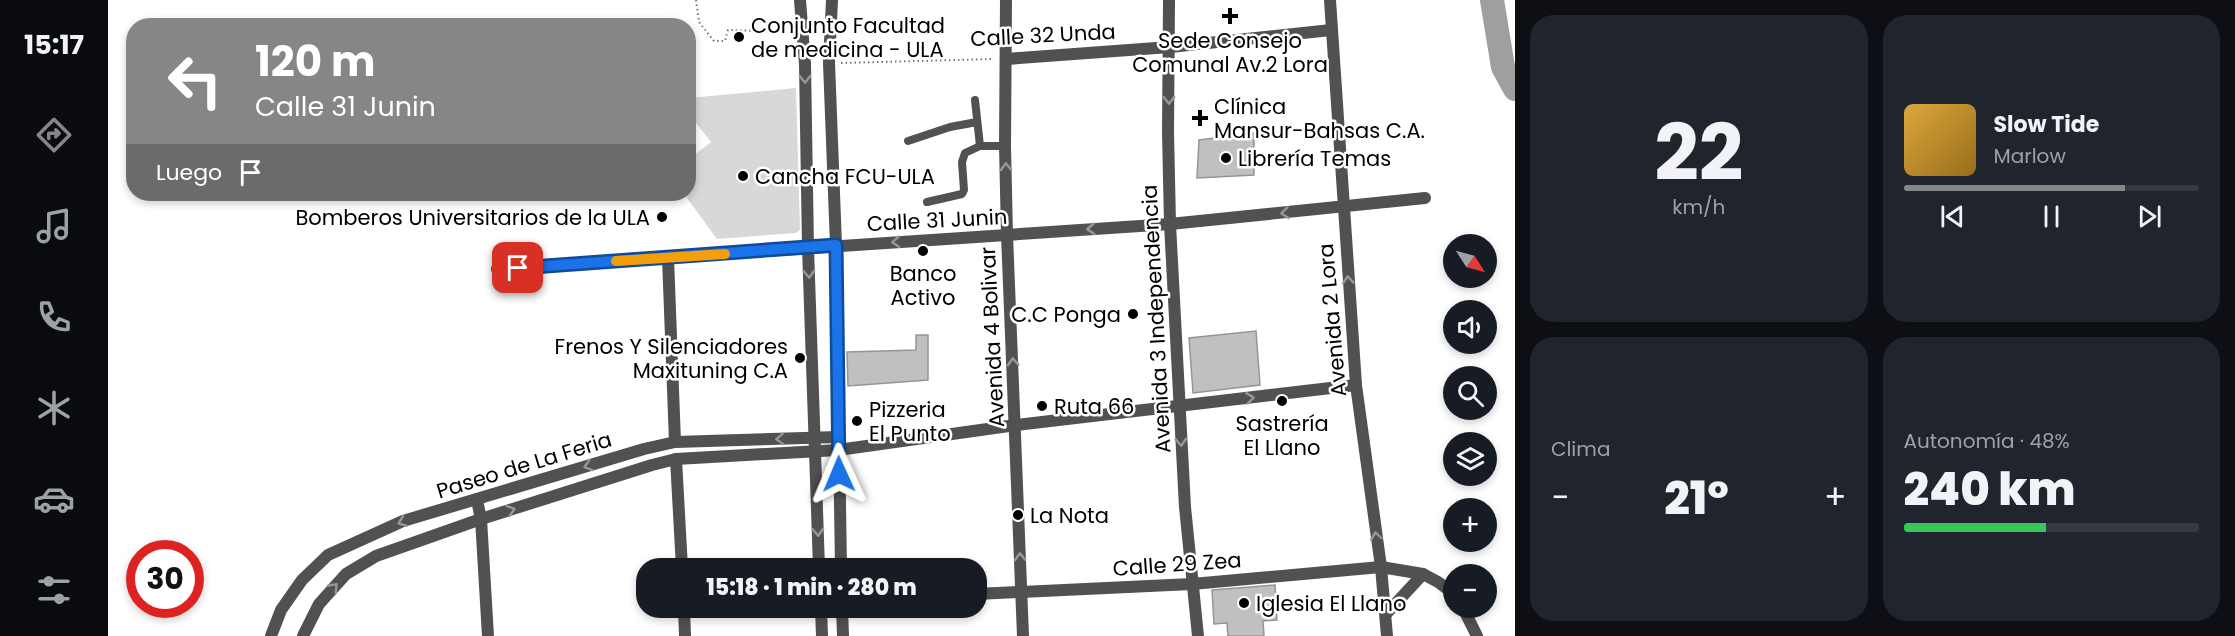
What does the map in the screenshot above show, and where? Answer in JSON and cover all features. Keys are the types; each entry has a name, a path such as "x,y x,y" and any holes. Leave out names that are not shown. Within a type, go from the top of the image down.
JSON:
{"street":[{"path":"800,0 805,63 808,248 819,558"},
{"path":"832,0 829,63 836,245 841,558"},
{"name":"Avenida 4 Bolivar","path":"1006,0 1007,235 1023,636"},
{"name":"Avenida 3 Independencia","path":"1169,0 1170,224 1179,406 1198,636"},
{"name":"Avenida 2 Lora","path":"1330,0 1356,385 1381,567 1387,636"},
{"name":"Calle 32 Unda","path":"1006,59 1170,47 1331,30"},
{"name":"Calle 31 Junin","path":"497,269 1170,224 1425,198"},
{"path":"668,258 675,442"},
{"name":"Paseo de La Feria","path":"303,636 319,604 346,574 376,556 481,519 675,459 838,450 1356,385"},
{"name":"Paseo de La Feria","path":"271,636 281,610 302,580 328,555 403,521 644,449 675,442 838,437"},
{"path":"675,459 681,558"},
{"path":"477,500 481,519 488,636"},
{"name":"Calle 29 Zea","path":"987,594 1192,584 1381,567 1423,574"},
{"path":"1386,614 1423,574 1443,586"},
{"path":"684,618 685,636"},
{"path":"821,618 822,636"},
{"path":"842,618 843,636"},
{"path":"1468,618 1477,636"}],"lane":[{"path":"975,100 980,146"},
{"path":"908,141 950,127 977,123"},
{"path":"927,202 962,194 964,190 962,162 965,153 980,146 1005,146"}],"path":[{"path":"696,0 699,22 714,41 725,41 728,30 802,32"},
{"name":"Calle 32 Unda","path":"829,63 1006,59"}],"shaded area":[{"name":"Cancha FCU-ULA","path":"796,88 800,230 796,233 717,239 689,201 696,201 696,154 711,142 696,123 696,97"}],"building":[{"name":"Librería Temas","path":"1254,133 1254,175 1197,178 1199,140"},
{"path":"1256,331 1260,385 1193,393 1189,338"},
{"path":"916,335 928,335 928,380 848,386 847,352 916,350"},
{"name":"Iglesia El Llano","path":"1275,585 1277,620 1263,621 1264,636 1228,636 1227,623 1214,624 1212,590"}],"waterway":[{"path":"1492,0 1503,67 1515,89"}],"slow traffic":[{"path":"616,261 725,254"}],"place":[{"name":"Sede Consejo Comunal Av.2 Lora","path":"1230,16"},
{"name":"Conjunto Facultad de medicina - ULA","path":"739,37"},
{"name":"Clínica Mansur-Bahsas C.A.","path":"1200,118"},
{"name":"Librería Temas","path":"1226,158"},
{"name":"Cancha FCU-ULA","path":"743,176"},
{"name":"Bomberos Universitarios de la ULA","path":"662,217"},
{"name":"Banco Activo","path":"923,251"},
{"name":"C.C Ponga","path":"1133,314"},
{"name":"Frenos Y Silenciadores Maxituning C.A","path":"800,358"},
{"name":"Sastrería El Llano","path":"1282,401"},
{"name":"Ruta 66","path":"1042,406"},
{"name":"Pizzeria El Punto","path":"857,421"},
{"name":"La Nota","path":"1018,515"},
{"name":"Iglesia El Llano","path":"1244,603"}],"route":[{"path":"518,268 836,245 839,474"}]}
